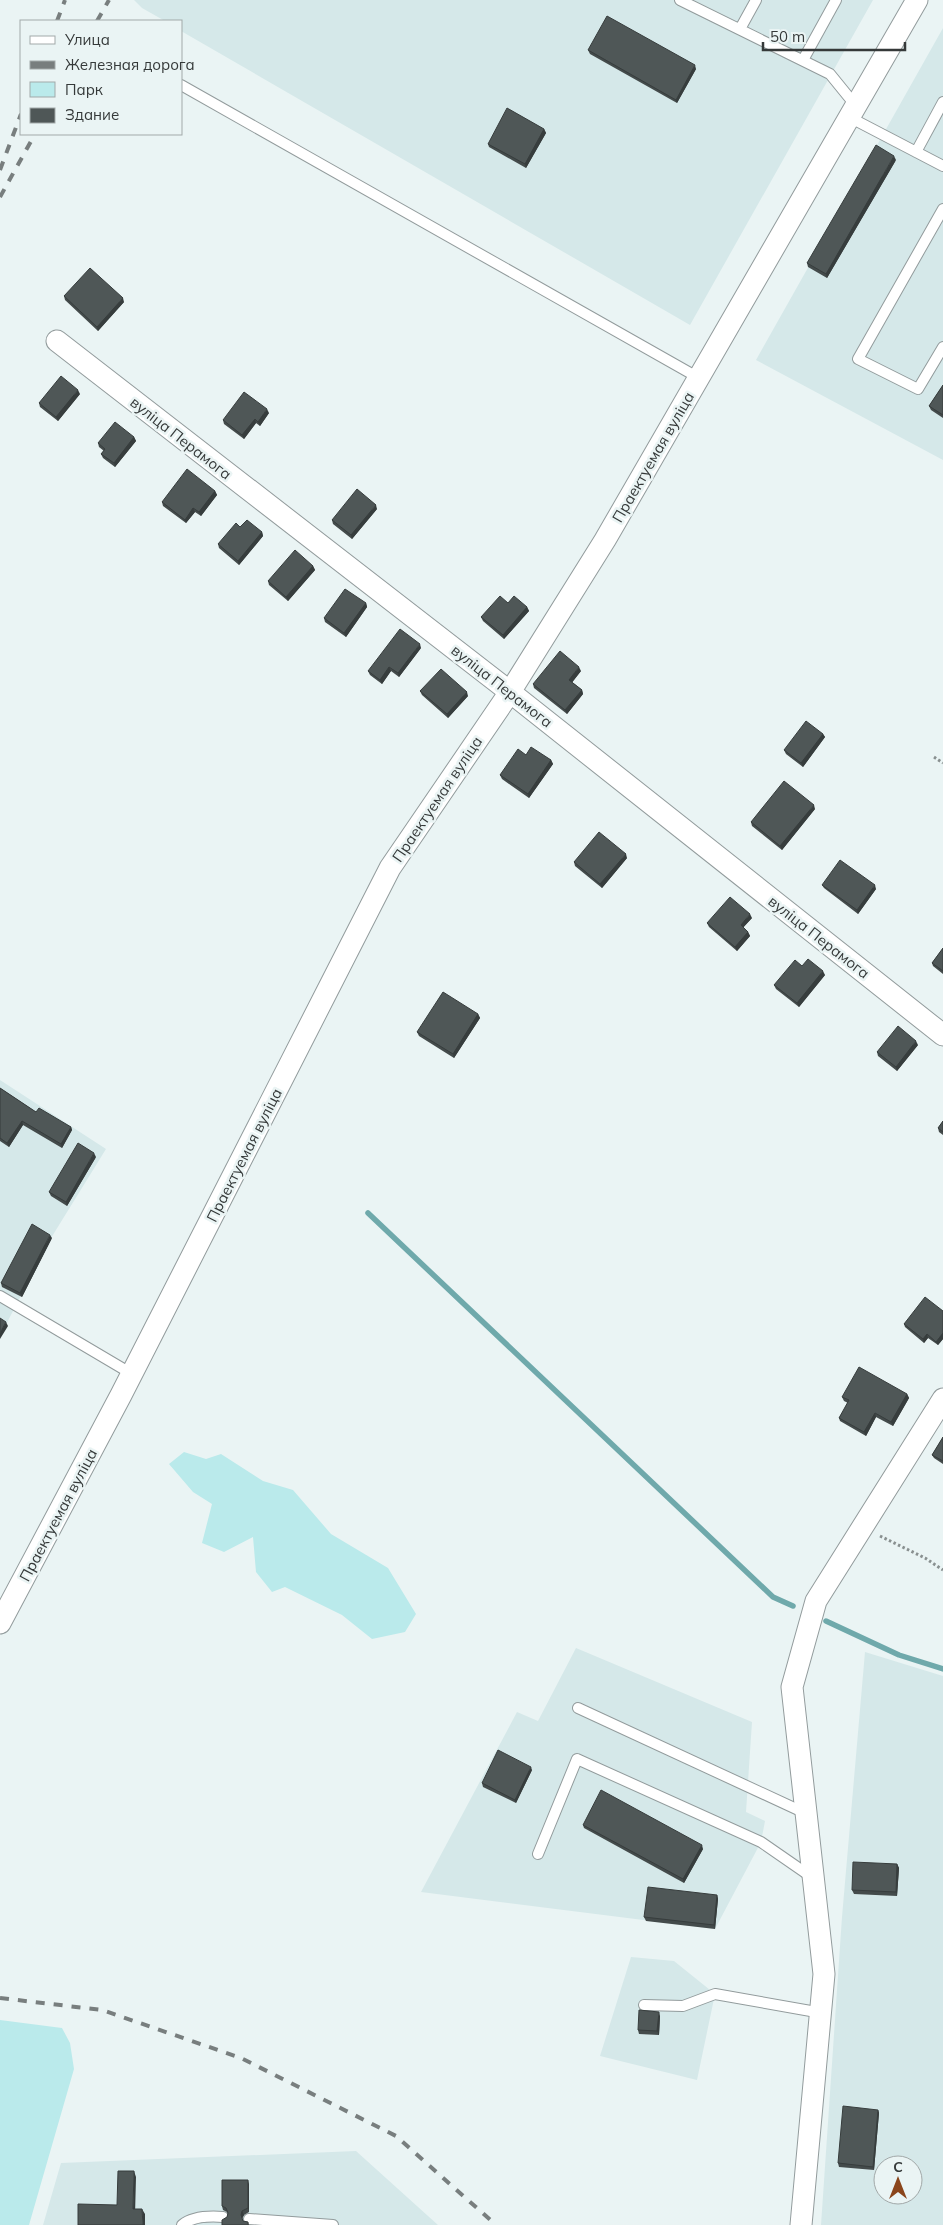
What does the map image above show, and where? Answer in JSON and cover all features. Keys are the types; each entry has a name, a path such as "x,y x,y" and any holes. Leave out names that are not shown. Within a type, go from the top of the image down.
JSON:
{"street":[{"name":"Праектуемая вуліца","path":"0,1623 132,1374 390,868 510,692 605,540 917,0"},
{"name":"вуліца Перамога","path":"57,341 510,692 943,1035"},
{"path":"801,2225 822,2013 824,1974 792,1686 816,1601 943,1400"}],"lane":[{"path":"680,0 830,74 853,112 916,152 943,166"},
{"path":"740,29 756,0"},
{"path":"802,60 836,0"},
{"path":"182,86 699,378"},
{"path":"916,152 943,102"},
{"path":"943,209 858,359 918,389 943,347"},
{"path":"0,1296 132,1374"},
{"path":"578,1708 806,1814"},
{"path":"538,1854 577,1759 761,1842 814,1879"},
{"path":"644,2005 683,2006 714,1994 822,2013"},
{"path":"182,2225 186,2222 208,2216 223,2217"},
{"path":"249,2219 333,2225"}],"path":[{"path":"934,757 943,763"},
{"path":"850,1546 874,1534 925,1558 943,1570"}],"shaded area":[{"path":"134,0 873,0 690,325 182,32 182,20 163,20 142,8"},
{"path":"943,28 943,460 756,360"},
{"path":"0,1080 106,1149 51,1238 0,1336"},
{"path":"576,1648 752,1722 746,1812 765,1821 761,1842 715,1929 421,1892 517,1712 538,1721"},
{"path":"865,1652 943,1676 943,2225 821,2225 842,1917"},
{"path":"631,1957 674,1961 715,1994 697,2080 600,2056"},
{"path":"356,2151 438,2225 43,2225 61,2163"}],"green space":[{"path":"184,1452 206,1459 221,1454 263,1481 293,1490 331,1534 388,1568 416,1614 405,1632 372,1639 342,1615 285,1587 272,1592 256,1572 253,1537 224,1552 202,1543 212,1504 193,1492 169,1464"},
{"path":"0,2020 62,2028 70,2043 74,2069 29,2225 0,2225"}],"building":[{"path":"607,16 695,65 676,100 588,50"},
{"path":"507,108 544,129 525,164 488,144"},
{"path":"876,145 894,156 826,274 807,263"},
{"path":"90,268 123,298 97,327 64,296"},
{"path":"61,376 78,390 56,417 39,403"},
{"path":"943,385 943,415 929,406"},
{"path":"244,392 267,409 258,422 255,419 242,435 223,420"},
{"path":"115,422 134,437 114,463 101,454 105,449 98,443"},
{"path":"187,469 215,491 199,512 193,508 185,520 162,502"},
{"path":"357,489 376,505 351,535 332,520"},
{"path":"247,520 262,532 238,561 218,544 236,523 240,527"},
{"path":"295,550 313,566 286,597 268,581"},
{"path":"345,589 366,603 344,633 324,618"},
{"path":"500,596 508,603 514,596 527,607 503,635 481,617"},
{"path":"400,629 420,644 398,673 389,667 380,680 368,671"},
{"path":"560,651 579,667 569,680 582,690 565,710 533,684"},
{"path":"441,669 467,692 447,714 420,691"},
{"path":"806,721 823,734 801,763 784,750"},
{"path":"531,747 551,760 528,794 500,775 518,749 526,755"},
{"path":"784,781 814,805 780,846 751,822"},
{"path":"599,832 626,854 600,884 574,862"},
{"path":"840,860 875,885 857,910 822,885"},
{"path":"730,897 750,914 741,925 748,932 735,947 707,923"},
{"path":"943,948 943,971 932,963"},
{"path":"808,959 823,971 797,1003 774,985 795,960 802,966"},
{"path":"443,992 478,1014 453,1054 417,1032"},
{"path":"898,1026 916,1041 896,1067 877,1052"},
{"path":"0,1088 36,1112 39,1108 71,1127 61,1144 22,1121 7,1143 0,1138"},
{"path":"943,1121 943,1132 938,1128"},
{"path":"78,1143 94,1153 66,1202 49,1192"},
{"path":"32,1224 50,1235 20,1293 1,1283"},
{"path":"925,1297 943,1311 943,1333 936,1342 927,1334 923,1339 904,1324"},
{"path":"0,1318 6,1322 0,1333"},
{"path":"859,1367 907,1394 891,1422 875,1413 864,1432 839,1418 849,1400 842,1397"},
{"path":"943,1437 943,1461 932,1455"},
{"path":"498,1750 531,1767 515,1800 482,1783"},
{"path":"601,1790 702,1845 683,1879 583,1825"},
{"path":"853,1862 897,1864 896,1892 852,1890"},
{"path":"648,1887 717,1895 714,1925 644,1917"},
{"path":"639,2010 659,2012 657,2031 638,2030"},
{"path":"843,2106 878,2110 873,2167 838,2163"},
{"path":"118,2171 134,2171 133,2209 142,2209 143,2225 78,2225 78,2204 117,2205"},
{"path":"222,2180 248,2180 248,2208 242,2211 241,2215 243,2221 248,2222 248,2225 222,2225 222,2220 227,2217 228,2213 226,2208 222,2206"}],"waterway":[{"path":"368,1213 773,1597 793,1606"},
{"path":"826,1621 899,1655 943,1669"}],"railway":[{"path":"57,20 65,0"},
{"path":"98,20 109,0"},
{"path":"0,170 20,117"},
{"path":"0,197 34,135"},
{"path":"0,1998 102,2010 241,2058 396,2136 496,2225"}]}
